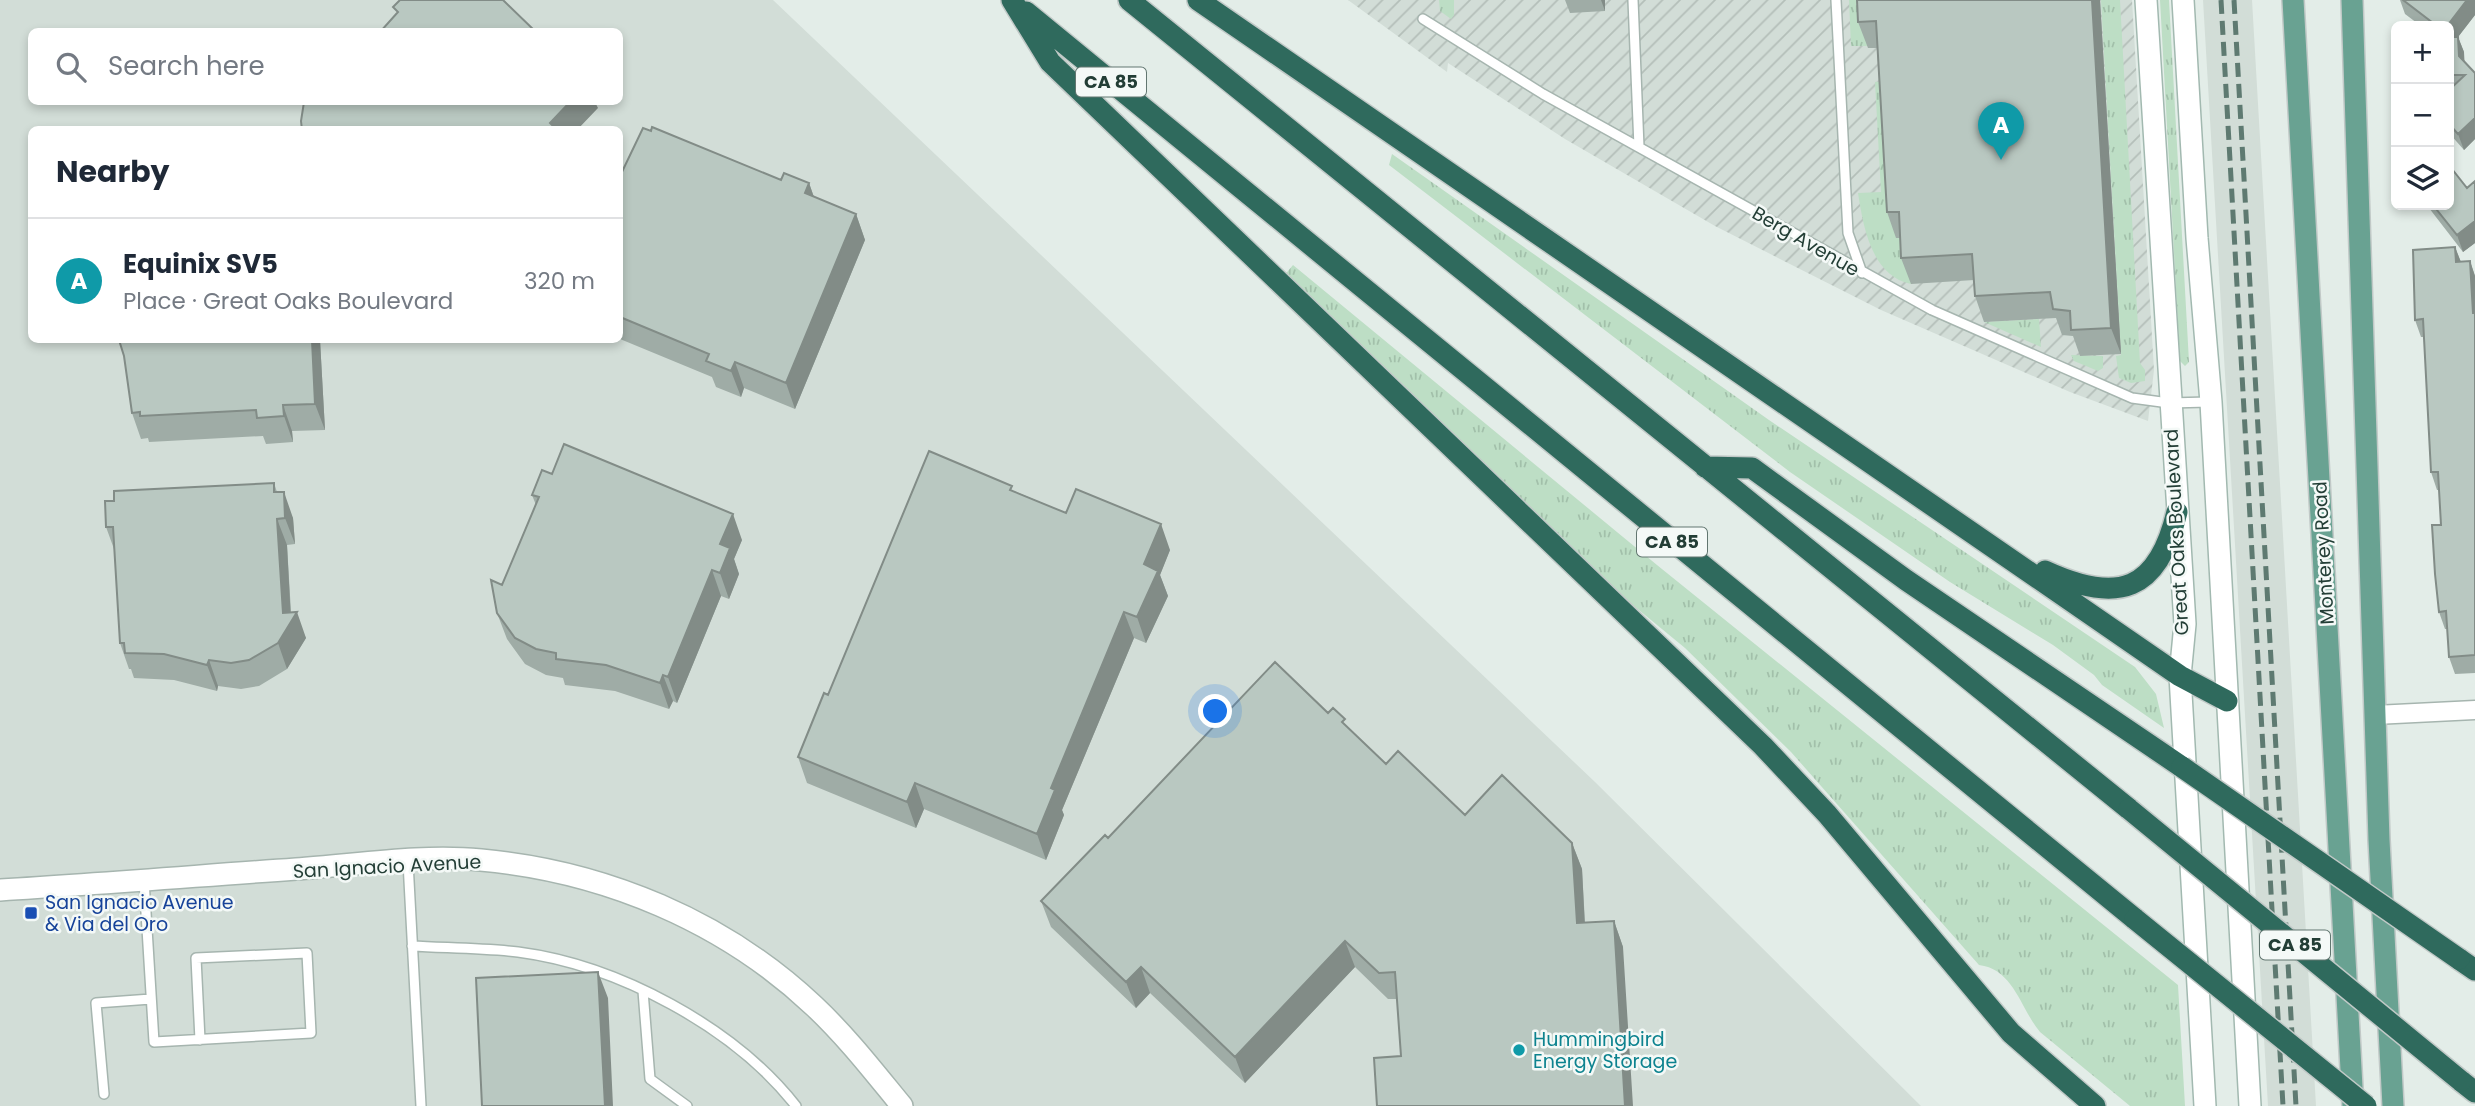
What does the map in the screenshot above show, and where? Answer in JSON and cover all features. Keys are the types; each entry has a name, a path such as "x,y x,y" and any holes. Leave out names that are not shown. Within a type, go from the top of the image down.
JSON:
{"highway":[{"name":"CA 85","path":"1012,0 2367,1106"},
{"path":"1012,0 1050,62 1763,746 1826,814 2011,1033 2095,1106"},
{"name":"CA 85","path":"1129,0 2468,1086"},
{"path":"1198,0 2179,676 2227,701"},
{"path":"1705,467 1752,468 1906,580 2116,721 2467,965"},
{"path":"1998,550 2068,582 2095,587 2120,587 2150,574 2161,560 2169,544 2178,512"}],"main road":[{"name":"Great Oaks Boulevard","path":"2146,0 2169,403 2185,624 2179,676 2205,1106"},
{"path":"2183,0 2197,238 2211,402 2250,1106"},
{"name":"Monterey Road","path":"2293,0 2353,1106"},
{"path":"2352,0 2375,715 2393,1106"},
{"name":"San Ignacio Avenue","path":"0,890 408,862 479,860 572,873 641,895 760,961 814,1006 861,1056 902,1106"}],"street":[{"path":"2375,715 2475,710"}],"lane":[{"path":"1633,0 1639,147"},
{"path":"1836,0 1848,233 1862,273"},
{"name":"Berg Avenue","path":"1423,19 1543,94 1932,310 2132,398 2169,403 2211,402"},
{"path":"408,862 421,1106"},
{"path":"144,880 154,1042 200,1040 311,1033 307,953 196,958 200,1040"},
{"path":"412,946 519,952 614,977 706,1025 778,1082 796,1106"},
{"path":"643,991 650,1079 687,1106"},
{"path":"104,1094 96,1003 151,999"}],"shaded area":[{"path":"0,0 773,0 1595,782 1921,1106 0,1106"},
{"path":"1348,0 2132,0 2154,370 2148,421 2070,392 1881,310 1715,226 1565,139 1448,63 1447,72"},
{"path":"2203,0 2252,0 2316,1106 2268,1106"}],"green space":[{"path":"1439,0 1454,0 1454,15 1451,19 1440,11"},
{"path":"1849,0 1865,0 1868,46 1851,46"},
{"path":"2101,0 2120,0 2140,363 2145,370 2145,381 2131,383 2119,378 2116,356 2121,355"},
{"path":"2160,0 2169,0 2189,362 2185,366 2180,361"},
{"path":"1887,81 1908,238 1911,284 1897,279 1887,271 1871,248 1858,193 1881,192 1875,82"},
{"path":"1392,154 1769,420 2135,667 2156,694 2164,728 2102,685 2094,675 2053,645 1950,582 1790,472 1389,165"},
{"path":"1293,265 1657,565 2178,985 2185,1106 2130,1106 2040,1032 2009,982 1991,968 1979,965 1791,752 1685,648 1617,592 1283,277"},
{"path":"2039,319 2041,347 1984,322"},
{"path":"2071,355 2103,356 2103,368 2098,371 2074,361"}],"building":[{"path":"400,0 503,0 532,28 384,28 398,12 393,7"},
{"path":"1857,0 2092,0 2111,328 2071,330 2070,311 2053,309 2050,292 1975,296 1972,254 1901,258 1899,212 1887,212 1876,21 1858,22"},
{"path":"2403,0 2467,0 2451,21 2430,21"},
{"path":"2454,37 2458,37 2459,56 2475,73 2475,118 2458,134 2454,130 2454,85 2465,75 2454,75"},
{"path":"304,105 567,105 550,123 553,126 302,126"},
{"path":"652,127 781,180 784,173 809,183 805,193 856,214 786,383 735,362 731,371 706,361 709,354 623,318 623,170 643,128 651,131"},
{"path":"2454,172 2467,188 2475,181 2475,221 2457,235 2437,210 2454,210"},
{"path":"2455,247 2456,262 2470,261 2475,313 2475,655 2449,657 2446,611 2439,612 2435,574 2432,525 2441,525 2438,472 2431,472 2423,319 2415,320 2413,250"},
{"path":"120,343 312,343 315,404 283,405 284,416 257,418 256,410 140,416 140,412 132,413"},
{"path":"564,444 733,514 720,544 730,548 720,573 712,570 668,677 663,675 660,683 606,665 556,659 556,653 536,649 515,638 497,613 491,580 502,585 539,497 532,495 542,470 552,474"},
{"path":"929,451 1012,486 1010,490 1066,513 1076,489 1161,524 1144,564 1158,571 1137,617 1124,612 1051,788 1055,790 1037,834 915,783 907,802 798,757 824,693 828,695"},
{"path":"274,483 274,492 284,492 285,518 277,519 283,613 297,612 278,643 249,660 231,663 209,660 207,665 164,654 125,653 124,643 120,643 113,527 106,527 105,501 114,501 114,491"},
{"path":"1275,662 1328,713 1333,708 1345,719 1342,722 1386,764 1398,751 1465,815 1502,775 1572,843 1577,923 1614,921 1625,1106 1377,1106 1374,1058 1401,1056 1395,972 1379,973 1345,941 1235,1057 1141,967 1126,982 1041,901 1105,835 1108,838"},
{"path":"598,972 605,1106 482,1106 476,978"}],"railway":[{"path":"2221,0 2283,1106"},
{"path":"2234,0 2296,1106"}],"place":[{"name":"Equinix SV5","path":"2001,160"},
{"name":"San Ignacio Avenue & Via del Oro","path":"31,913"},
{"name":"Hummingbird Energy Storage","path":"1519,1050"}]}
